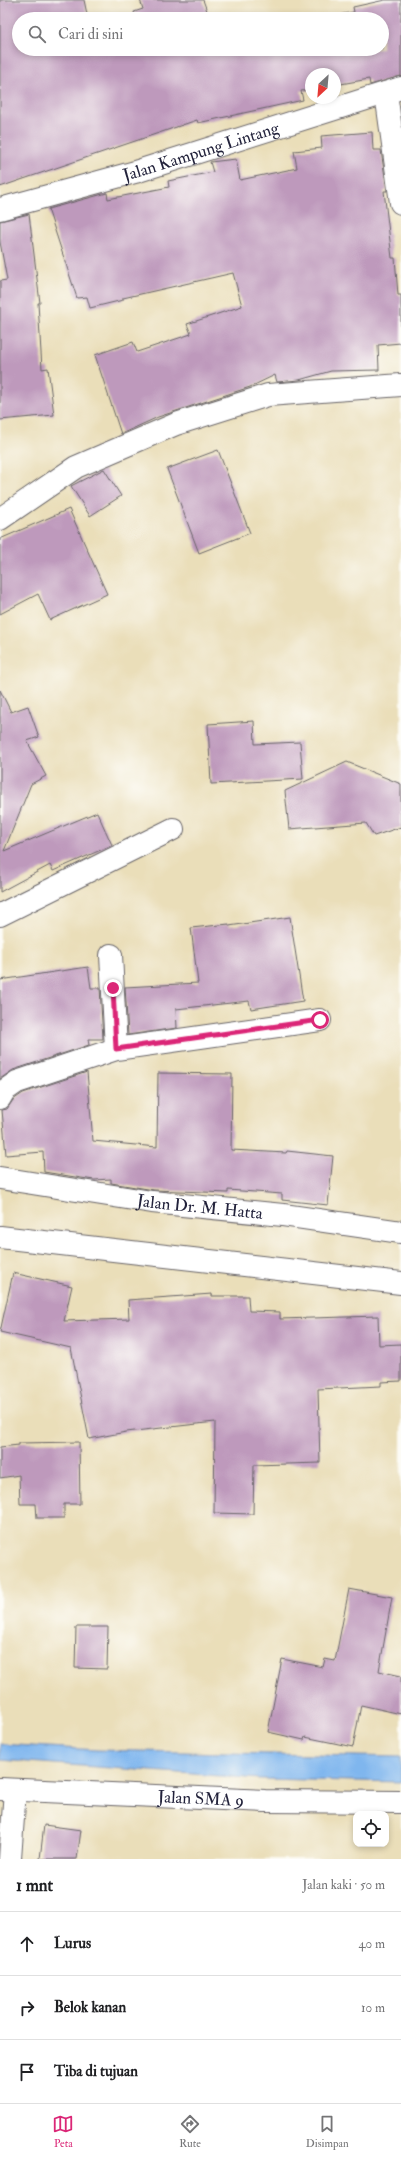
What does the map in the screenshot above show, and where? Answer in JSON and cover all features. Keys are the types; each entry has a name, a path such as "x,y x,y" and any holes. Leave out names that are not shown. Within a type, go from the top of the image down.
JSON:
{"street":[{"path":"393,91 401,202"},
{"name":"Jalan Kampung Lintang","path":"0,209 135,172 393,91"},
{"path":"0,519 76,467 176,424 268,396 401,385"},
{"path":"0,915 173,829"},
{"path":"111,955 116,1049"},
{"path":"0,1098 4,1091 17,1082 116,1049 320,1020"},
{"name":"Jalan Dr. M. Hatta","path":"0,1178 152,1202 283,1215 401,1232"},
{"path":"0,1237 401,1283"},
{"path":"7,1789 10,1859"},
{"name":"Jalan SMA 9","path":"7,1789 264,1801 401,1802"}],"water":[{"path":"0,1744 97,1750 401,1757 401,1782 261,1779 0,1760"}],"building":[{"path":"0,0 84,0 87,12 12,12 12,56 389,56 389,12 354,12 353,7 385,0 401,0 401,76 370,85 369,79 341,84 341,68 305,68 305,91 301,91 303,100 198,123 197,120 0,187"},
{"path":"140,0 203,0 207,12 134,12 143,9"},
{"path":"372,132 373,150 381,150 387,191 384,191 392,258 395,258 398,295 401,295 401,343 378,345 379,370 331,371 299,380 277,382 275,375 250,387 158,417 121,434 95,355 133,342 137,352 191,334 187,324 242,306 233,273 123,298 123,300 90,308 87,297 77,298 48,209 107,193 108,199 169,187 168,181 213,172 210,162 236,159 240,180 297,168 294,151 322,148 321,136"},
{"path":"29,214 40,303 38,303 42,369 48,368 54,415 0,420 0,281 7,280 0,242 0,221"},
{"path":"218,450 250,533 199,553 167,469"},
{"path":"104,469 121,496 90,516 71,486"},
{"path":"69,509 107,594 50,620 38,594 0,614 0,539"},
{"path":"0,690 11,712 28,706 39,737 27,741 46,776 31,784 4,851 97,812 112,845 53,871 50,865 0,892"},
{"path":"254,721 255,744 300,742 303,779 211,784 208,724"},
{"path":"347,762 401,784 401,827 374,836 366,823 289,829 285,791"},
{"path":"290,917 303,1001 251,1009 249,1001 176,1009 177,1028 128,1035 125,987 198,983 191,928 229,924 229,926"},
{"path":"88,967 91,988 100,988 103,1039 88,1039 89,1045 13,1070 0,1079 0,980"},
{"path":"87,1072 93,1141 157,1147 158,1073 232,1074 231,1150 286,1153 287,1151 333,1156 328,1205 282,1200 282,1194 228,1190 228,1193 154,1190 111,1183 111,1179 94,1180 44,1172 43,1152 6,1155 2,1110 7,1109 13,1100 23,1093"},
{"path":"13,1273 72,1286 64,1321 129,1319 128,1300 212,1294 212,1296 248,1296 249,1311 280,1312 280,1319 378,1316 379,1345 401,1344 401,1381 381,1382 381,1386 318,1389 320,1463 254,1465 253,1514 214,1513 215,1422 126,1432 89,1439 71,1348 0,1332"},
{"path":"79,1442 80,1504 64,1504 64,1518 37,1518 36,1504 20,1504 19,1475 0,1478 0,1447 19,1445 19,1443"},
{"path":"349,1589 392,1597 379,1671 401,1676 401,1714 361,1705 353,1747 305,1737 304,1740 268,1732 282,1659 323,1667 325,1659 335,1661"},
{"path":"76,1627 108,1627 107,1669 75,1668"},
{"path":"44,1825 81,1830 77,1859 40,1859"}],"route":[{"path":"113,988 116,1049 320,1020"}]}
